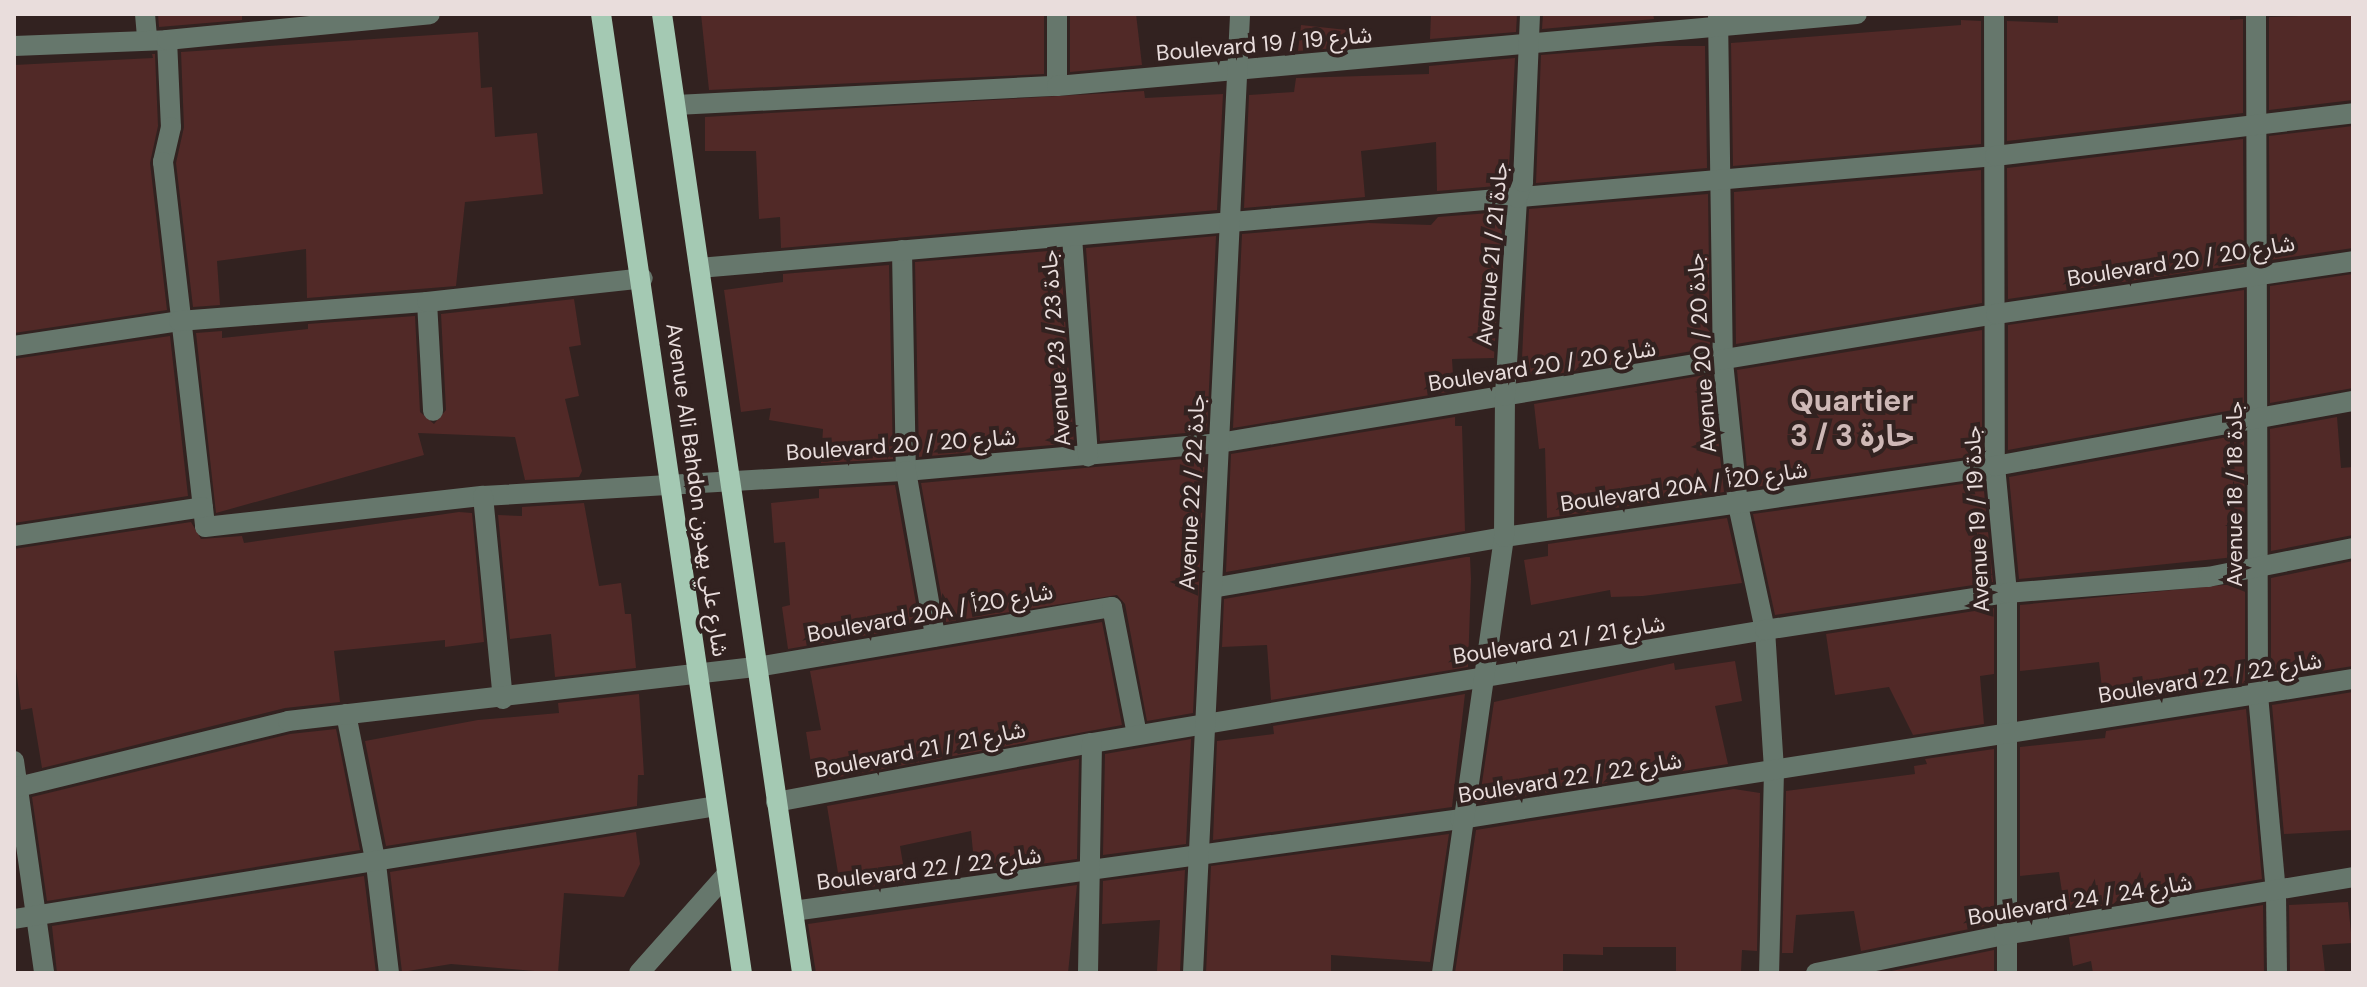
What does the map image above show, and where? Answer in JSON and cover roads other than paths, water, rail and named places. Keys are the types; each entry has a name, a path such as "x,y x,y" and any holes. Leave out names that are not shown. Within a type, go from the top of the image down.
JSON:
{"main road":[{"name":"Avenue Ali Bahdon شارع علي بهدون","path":"601,14 643,278 742,973"},
{"name":"Avenue Ali Bahdon شارع علي بهدون","path":"662,14 733,478 802,973"}],"street":[{"path":"14,536 203,507 179,321 163,162 171,127 157,39 145,14"},
{"path":"14,46 157,39 430,14"},
{"path":"1057,14 1057,86"},
{"name":"Avenue 22 / جادة 22","path":"1193,973 1240,14"},
{"name":"Avenue 21 / جادة 21","path":"1442,973 1460,819 1474,767 1482,677 1504,537 1505,396 1517,198 1523,182 1530,14"},
{"name":"Boulevard 19 / شارع 19","path":"676,105 1057,86 1528,47 1718,22 1857,14"},
{"name":"Avenue 19 / جادة 19","path":"1994,14 1995,466 2007,593 2004,935 2007,973"},
{"name":"Avenue 18 / جادة 18","path":"2256,14 2260,273 2258,695 2276,893 2277,973"},
{"name":"Avenue 20 / جادة 20","path":"1718,22 1717,179 1723,362 1738,505 1765,630 1774,771 1769,973"},
{"path":"699,268 1995,156 2353,113"},
{"name":"Avenue 23 / جادة 23","path":"1072,237 1088,456"},
{"path":"902,250 906,471 935,636"},
{"name":"Boulevard 20 / شارع 20","path":"203,507 205,527 483,496 733,478 906,471 1219,443 1723,362 1996,314 2353,261"},
{"path":"14,346 179,321 427,302 643,278"},
{"path":"427,302 433,411"},
{"name":"Boulevard 20A / شارع 20أ","path":"1212,588 1504,537 1995,466 2353,401"},
{"path":"483,496 503,699"},
{"name":"Boulevard 21 / شارع 21","path":"776,802 1137,735 1765,630 2007,593 2208,577 2353,548"},
{"name":"Boulevard 20A / شارع 20أ","path":"16,788 260,727 346,714 503,699 757,667 1112,607 1137,735"},
{"name":"Boulevard 22 / شارع 22","path":"793,911 1199,858 2353,679"},
{"path":"346,714 376,864 389,973"},
{"path":"1088,973 1087,874 1092,743"},
{"path":"14,761 44,973"},
{"path":"14,919 376,864 716,806"},
{"path":"639,973 727,874"},
{"name":"Boulevard 24 / شارع 24","path":"1816,973 2004,935 2276,893 2353,877"}],"district":[{"name":"Quartier 3 / حارة 3","path":"1852,418"}]}
